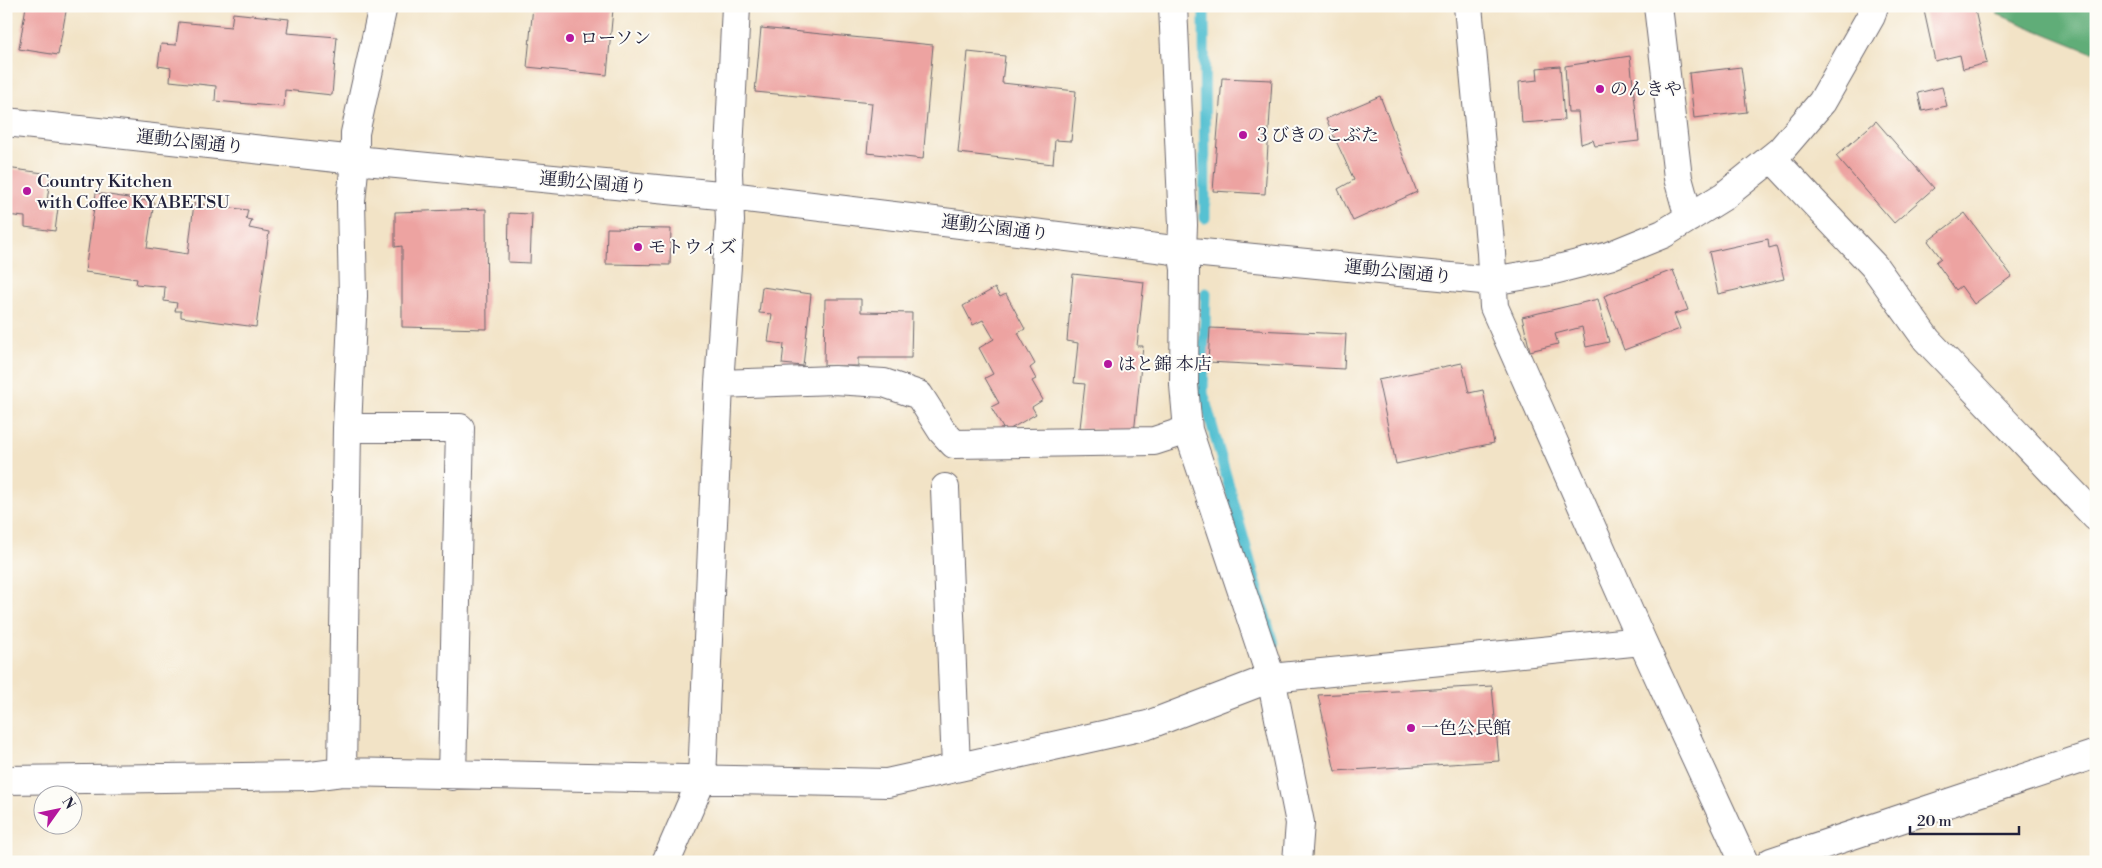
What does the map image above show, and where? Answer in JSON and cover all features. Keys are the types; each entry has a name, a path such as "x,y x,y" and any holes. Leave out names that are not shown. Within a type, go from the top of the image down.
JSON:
{"street":[{"path":"342,772 347,428 353,296 351,201 355,160 355,133 383,6"},
{"path":"666,862 702,779 720,384 730,221 728,173 736,6"},
{"path":"1173,6 1183,224 1182,251 1185,269 1184,385 1188,430 1271,678 1300,823 1297,862"},
{"path":"1468,6 1494,307 1642,641 1744,862"},
{"path":"1658,6 1678,178 1689,218"},
{"name":"運動公園通り","path":"6,122 355,160 730,196 1182,251 1492,281 1550,271 1609,256 1663,234 1724,196 1772,158 1822,102 1871,16 1874,6"},
{"path":"1772,158 1874,266 1927,340 2096,517"},
{"path":"720,384 834,380 884,383 919,395 942,431 954,444 1154,441 1188,430"},
{"path":"347,428 460,428 452,776"},
{"path":"945,488 956,767"},
{"path":"6,780 311,776 342,772 452,776 887,783 1148,725 1271,678 1642,641"},
{"path":"1771,862 2096,754"}],"green space":[{"path":"1998,6 2096,6 2096,49 2093,53 1997,14"}],"building":[{"path":"26,6 67,6 58,55 19,49"},
{"name":"ローソン","path":"533,6 586,6 613,9 607,75 527,67"},
{"path":"1923,6 1974,6 1987,63 1963,69 1960,55 1935,61"},
{"path":"233,13 289,19 287,33 337,37 332,95 285,90 284,107 215,101 216,86 170,81 171,68 158,66 161,44 176,45 179,22 231,27"},
{"path":"761,28 933,45 923,159 867,153 872,103 755,92"},
{"path":"968,52 1005,56 1002,83 1076,91 1071,141 1055,140 1053,164 958,153"},
{"name":"のんきや","path":"1630,56 1639,141 1595,146 1593,140 1581,144 1578,112 1568,112 1565,66"},
{"path":"1560,66 1564,120 1522,123 1519,82 1538,80 1537,68"},
{"path":"1741,67 1747,112 1694,118 1689,73"},
{"name":"３びきのこぶた","path":"1222,78 1272,80 1265,194 1213,191"},
{"path":"1942,87 1947,106 1922,111 1918,93"},
{"path":"1380,96 1417,192 1353,221 1338,189 1354,180 1326,119"},
{"path":"1876,121 1934,188 1894,223 1836,156"},
{"name":"Country Kitchen with Coffee KYABETSU","path":"6,168 51,174 46,207 58,208 55,231 25,227 25,217 6,215"},
{"path":"96,193 154,202 147,248 188,254 194,203 248,210 246,219 252,220 249,228 269,232 256,327 181,317 181,311 175,311 177,303 164,301 165,287 136,284 137,279 85,272"},
{"path":"486,209 487,329 402,327 402,246 395,247 395,212"},
{"path":"509,213 532,214 530,263 508,262"},
{"path":"1965,213 2012,276 1974,304 1961,286 1956,290 1936,262 1941,258 1928,241"},
{"name":"モトウィズ","path":"607,228 671,229 670,265 606,264"},
{"path":"1768,239 1769,248 1776,246 1784,279 1718,294 1709,252"},
{"path":"1673,270 1688,310 1674,314 1680,329 1624,350 1604,296"},
{"name":"はと錦 本店","path":"1073,274 1144,282 1137,346 1143,346 1134,434 1080,428 1085,384 1074,383 1078,343 1067,341"},
{"path":"762,287 811,294 803,366 782,364 784,344 768,342 772,314 759,313"},
{"path":"995,288 1000,297 1006,294 1025,329 1018,333 1035,364 1030,368 1036,379 1032,381 1043,400 1032,407 1036,414 1005,432 991,407 999,403 985,378 993,374 979,348 994,339 983,320 973,325 963,306"},
{"path":"825,299 861,299 861,312 912,313 911,358 858,358 858,366 824,366"},
{"path":"1598,299 1609,342 1586,347 1582,327 1555,334 1558,344 1530,351 1522,317"},
{"path":"1210,328 1346,334 1344,369 1208,362"},
{"path":"1462,363 1469,393 1483,390 1494,443 1396,464 1378,380"},
{"name":"一色公民館","path":"1492,686 1499,761 1335,771 1318,695"}],"waterway":[{"path":"1204,6 1205,218"},
{"path":"1206,293 1203,393 1273,644"}],"place":[{"name":"ローソン","path":"570,38"},
{"name":"のんきや","path":"1600,89"},
{"name":"３びきのこぶた","path":"1243,135"},
{"name":"Country Kitchen with Coffee KYABETSU","path":"27,191"},
{"name":"モトウィズ","path":"638,247"},
{"name":"はと錦 本店","path":"1108,364"},
{"name":"一色公民館","path":"1411,728"}]}
